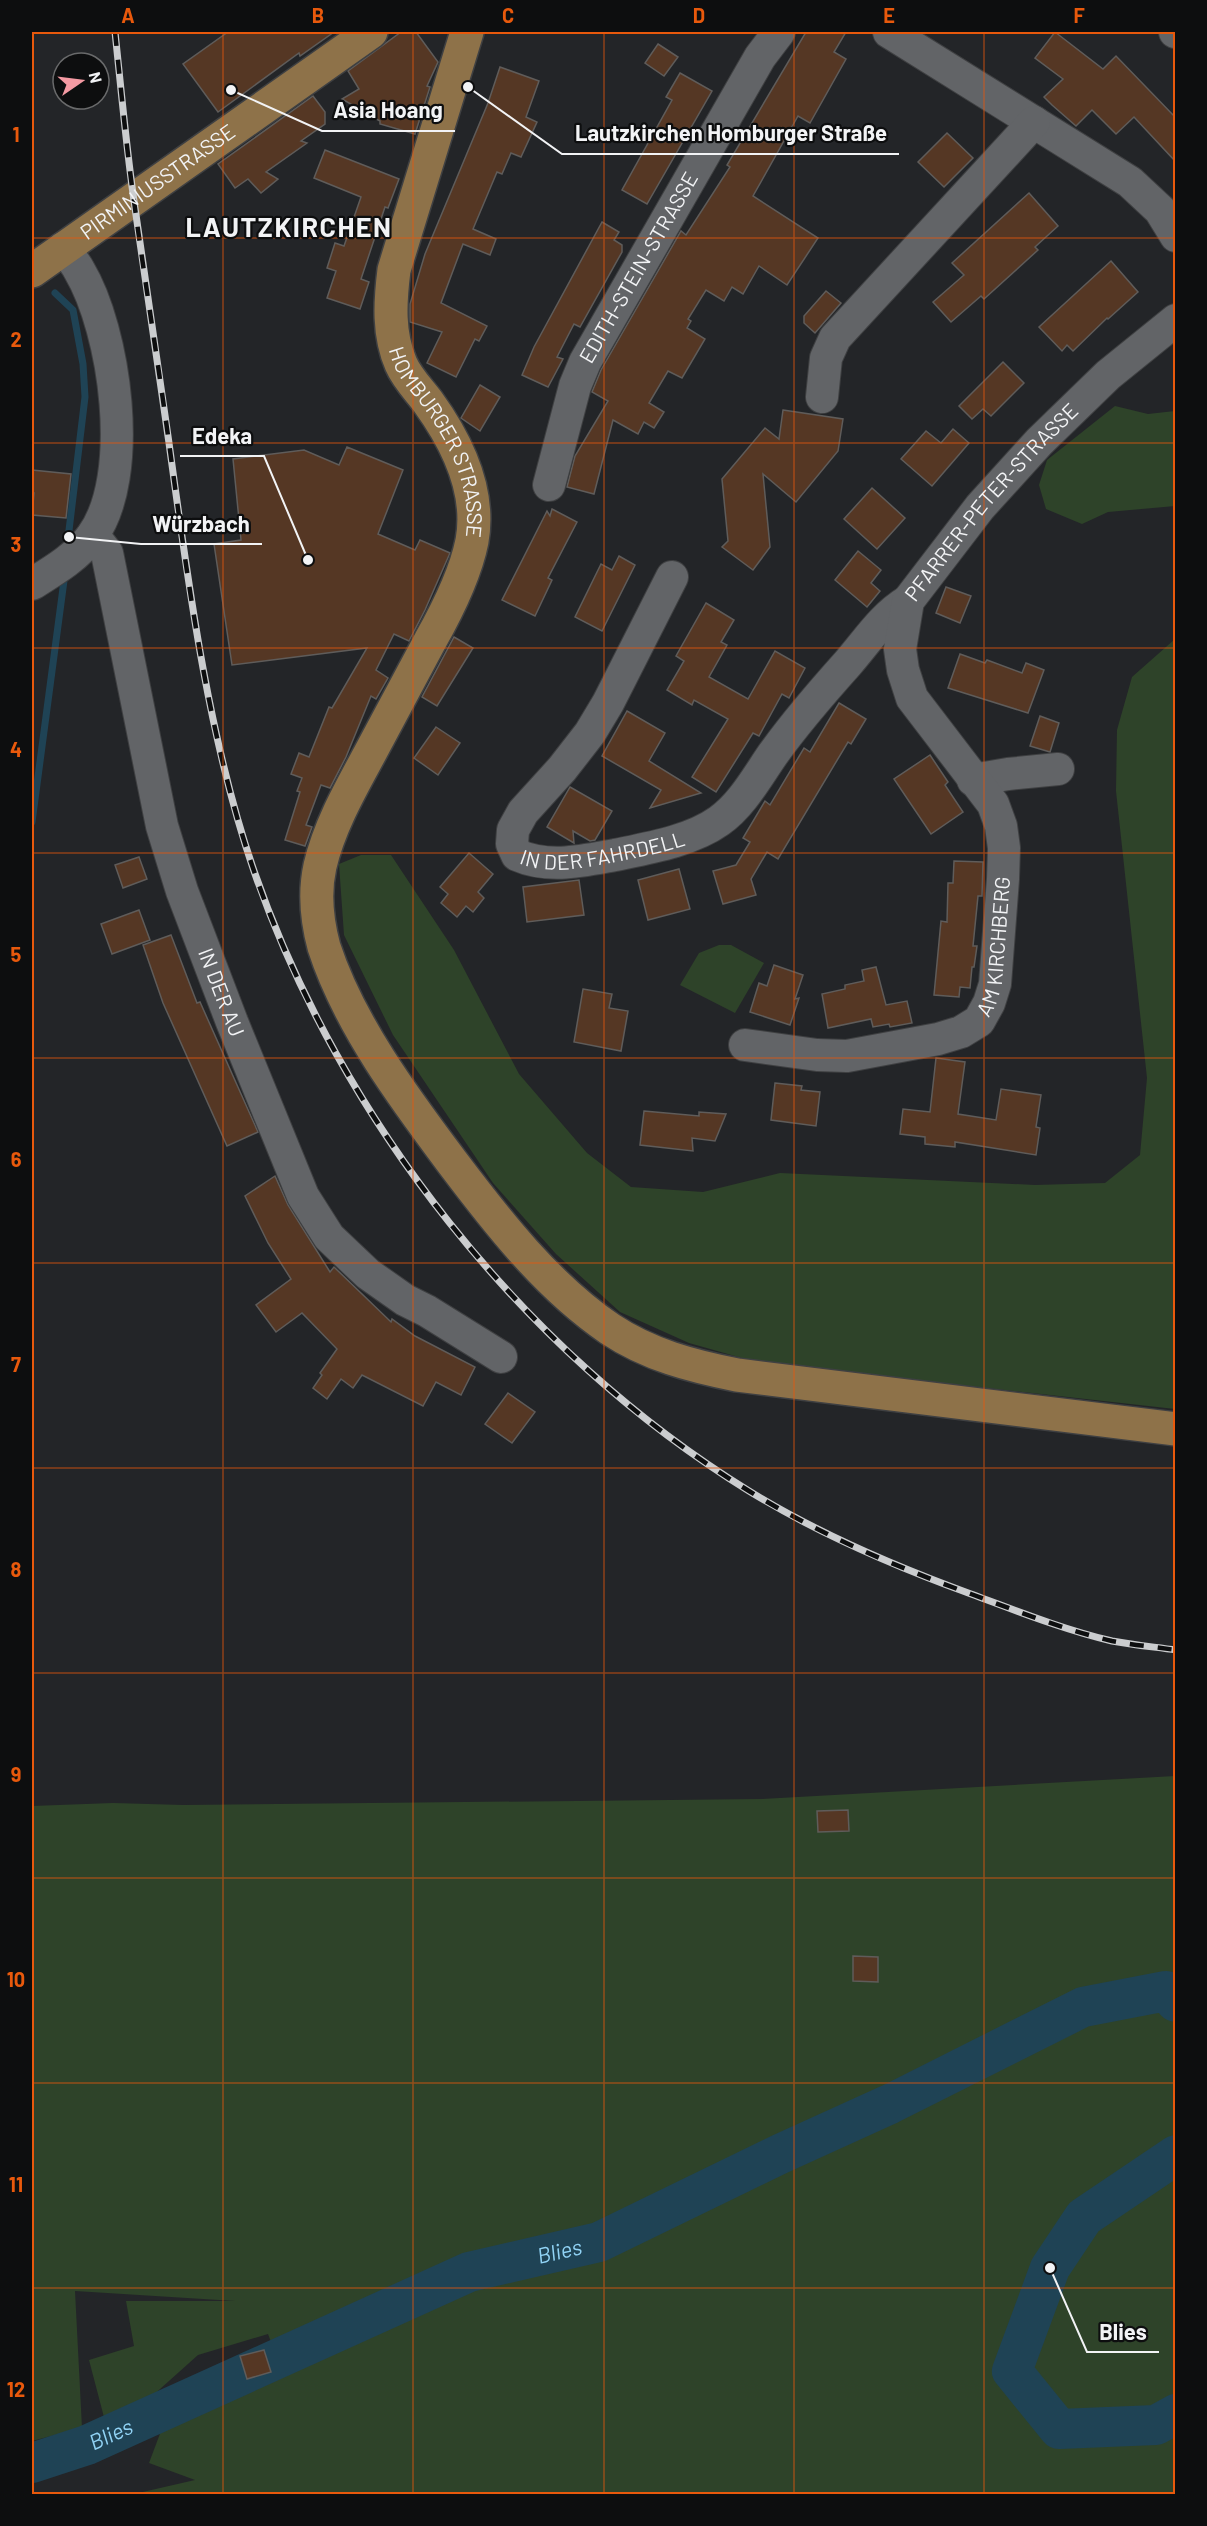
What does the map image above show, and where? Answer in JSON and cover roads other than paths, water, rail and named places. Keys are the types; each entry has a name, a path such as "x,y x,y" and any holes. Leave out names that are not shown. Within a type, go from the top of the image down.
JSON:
{"main road":[{"name":"PIRMINIUSSTRASSE","path":"32,271 371,32"},
{"name":"HOMBURGER STRASSE","path":"461,38 394,270 390,302 392,331 400,362 406,374 448,431 459,451 474,516 472,542 444,616 354,781 335,822 320,867 317,892 318,918 324,945 334,974 362,1029 409,1105 490,1211 544,1272 611,1330 656,1354 694,1366 737,1375 1176,1429"}],"street":[{"name":"EDITH-STEIN-STRASSE","path":"549,485 575,386 585,362 760,57 779,32"},
{"path":"890,32 1130,182 1160,210 1176,236"},
{"path":"822,396 826,358 835,338 1034,122"},
{"path":"63,248 80,271 95,307 102,329 117,408 116,471 107,506 64,560"},
{"name":"PFARRER-PETER-STRASSE","path":"974,780 912,698 903,670 900,649 908,601 980,507 1039,442 1108,375 1176,320"},
{"name":"IN DER AU","path":"64,560 107,553 162,826 182,891 279,1113 303,1196 329,1237 368,1274 405,1300 426,1299 501,1357"},
{"name":"IN DER FAHRDELL","path":"672,577 608,703 590,733 562,769 523,812 513,831 512,843 517,855 531,861 555,864 583,861 666,842 718,822 732,811 822,690 890,613 908,601"},
{"path":"974,780 1058,769"},
{"name":"AM KIRCHBERG","path":"745,1044 807,1054 847,1056 938,1039 961,1032 979,1021 989,1003 995,984 1004,848 1001,826 993,804 974,780"}],"waterway":[{"path":"55,293 73,310 83,364 85,397 67,547"},
{"path":"32,822 65,573"},
{"name":"Blies","path":"32,2463 87,2445 469,2272 599,2242 780,2154 890,2104 1083,2007 1166,1991 1176,2002"},
{"name":"Blies","path":"1176,2155 1084,2217 1050,2268 1012,2371 1059,2429 1156,2425 1176,2414"}],"railway":[{"path":"115,32 131,180 184,550 201,659 224,768 254,871 291,963 336,1054 389,1140 449,1223 516,1300 589,1371 667,1435 749,1491 802,1521 885,1560 1041,1620 1094,1637 1176,1650"}],"place":[{"name":"Lautzkirchen Homburger Straße","path":"468,87"},
{"name":"Asia Hoang","path":"231,90"},
{"name":"Würzbach","path":"69,537"},
{"name":"Edeka","path":"308,560"},
{"name":"Blies","path":"1050,2268"}],"district":[{"name":"LAUTZKIRCHEN","path":"289,228"}]}
